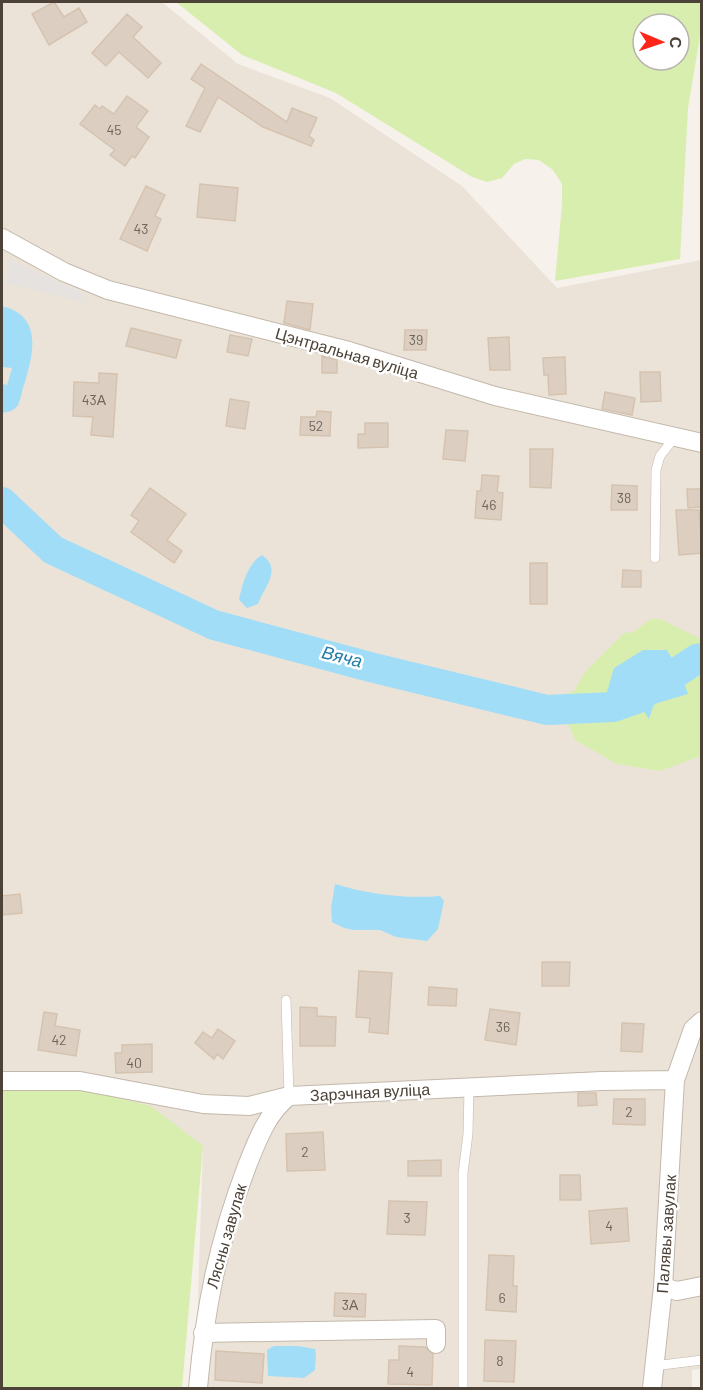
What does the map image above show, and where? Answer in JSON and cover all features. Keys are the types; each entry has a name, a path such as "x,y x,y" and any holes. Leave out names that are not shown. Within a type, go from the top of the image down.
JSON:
{"street":[{"name":"Цэнтральная вуліца","path":"2,238 64,272 108,290 349,351 495,396 702,443"},
{"path":"675,1080 693,1029 702,1021"},
{"name":"Зарэчная вуліца","path":"2,1081 80,1081 162,1098 214,1105 249,1106 289,1096 602,1081 675,1080"},
{"name":"Палявы завулак","path":"652,1389 663,1287 675,1080"},
{"name":"Лясны завулак","path":"198,1389 203,1333 214,1271 232,1207 261,1134 279,1103 289,1096"},
{"path":"663,1287 678,1291 702,1286"},
{"path":"203,1333 436,1329 436,1344"}],"lane":[{"path":"655,558 656,470 660,456 675,437"},
{"path":"286,1000 289,1096"},
{"path":"463,1389 463,1184 468,1134 469,1087"},
{"path":"654,1366 702,1359"}],"shaded area":[{"path":"2,2 162,2 238,64 330,98 462,186 557,288 701,260 701,1369 692,1370 692,1388 195,1388 203,1146 69,1085 2,1090"},
{"path":"8,259 86,294 85,303 6,283"}],"green space":[{"path":"176,2 701,2 701,30 688,108 680,259 555,281 562,184 553,170 539,160 525,159 514,164 502,178 487,182 472,177 336,93 242,55"},
{"path":"651,619 660,619 701,639 701,756 660,771 617,764 575,740 565,718 561,701 564,695 574,691 585,672 624,633 633,632"},
{"path":"69,1085 151,1106 203,1146 182,1388 2,1388 2,1090"}],"water":[{"path":"2,306 15,311 24,318 32,336 32,347 18,405 9,412 2,413 2,384 7,385 12,368 2,367"},
{"path":"262,555 268,561 272,573 258,604 247,608 239,600 242,587 249,569"},
{"path":"643,650 667,650 680,672 688,694 654,704 649,719 636,699 613,707 606,695 614,668"},
{"path":"335,884 387,895 440,896 444,901 438,929 427,941 396,937 380,930 344,928 332,922 331,908"},
{"path":"274,1346 315,1349 315,1370 304,1378 268,1376 267,1350"}],"building":[{"path":"54,2 64,17 79,8 87,22 49,45 32,14"},
{"path":"127,14 142,27 133,37 161,63 148,78 119,52 106,66 92,53"},
{"path":"201,64 287,122 292,108 317,118 309,136 314,140 311,146 263,127 218,97 200,132 186,126 205,88 191,79"},
{"path":"127,96 148,111 136,127 149,137 135,158 132,156 125,166 110,155 115,150 80,124 95,105 100,109 102,106 114,114"},
{"path":"200,184 238,188 235,221 197,217"},
{"path":"146,186 165,195 155,216 161,219 147,251 120,239"},
{"path":"287,301 313,304 310,330 284,323"},
{"path":"131,328 181,340 176,358 126,346"},
{"path":"405,330 427,330 426,350 404,350"},
{"path":"230,335 252,339 248,356 227,352"},
{"path":"509,337 510,370 490,370 488,338"},
{"path":"322,356 337,360 337,373 322,373"},
{"path":"565,357 566,394 549,395 548,375 544,375 543,358"},
{"path":"640,372 660,372 661,401 641,402"},
{"path":"99,373 117,374 113,437 91,435 93,417 73,416 74,382 99,383"},
{"path":"605,392 635,398 632,415 602,409"},
{"path":"230,399 249,402 245,429 226,426"},
{"path":"317,411 331,412 330,436 300,435 301,417 316,417"},
{"path":"365,423 388,423 388,447 358,448 358,434 365,434"},
{"path":"446,430 468,431 465,461 443,459"},
{"path":"530,449 553,449 551,488 530,487"},
{"path":"482,475 499,476 497,492 503,493 501,520 475,518 477,491 481,491"},
{"path":"612,485 637,486 637,510 611,510"},
{"path":"150,488 186,514 167,540 182,551 174,563 131,532 139,521 131,515"},
{"path":"687,489 702,489 702,507 688,508"},
{"path":"676,510 699,510 702,553 679,555"},
{"path":"530,563 547,563 547,604 530,604"},
{"path":"623,570 641,571 641,587 622,587"},
{"path":"20,894 22,913 2,915 2,896"},
{"path":"542,962 570,962 569,986 542,986"},
{"path":"359,971 392,973 388,1034 369,1032 370,1018 356,1017"},
{"path":"429,987 457,989 456,1006 428,1005"},
{"path":"300,1007 317,1008 317,1016 336,1017 335,1046 300,1046"},
{"path":"490,1009 520,1013 516,1045 485,1040"},
{"path":"44,1012 57,1014 55,1026 80,1030 76,1056 38,1050"},
{"path":"622,1023 644,1024 642,1052 621,1051"},
{"path":"218,1029 235,1041 223,1059 217,1054 214,1059 195,1043 203,1032 212,1038"},
{"path":"152,1044 152,1072 116,1073 115,1053 122,1053 122,1045"},
{"path":"578,1093 596,1093 597,1105 578,1106"},
{"path":"614,1099 645,1099 645,1125 613,1124"},
{"path":"323,1132 325,1170 287,1171 286,1134"},
{"path":"441,1160 441,1176 408,1176 408,1161"},
{"path":"560,1175 580,1175 581,1200 560,1200"},
{"path":"389,1201 427,1202 425,1235 387,1234"},
{"path":"627,1208 629,1241 591,1244 589,1211"},
{"path":"489,1255 514,1256 513,1286 517,1286 516,1312 486,1310"},
{"path":"335,1293 366,1294 365,1317 334,1316"},
{"path":"485,1340 516,1341 514,1382 484,1381"},
{"path":"399,1346 425,1347 433,1354 432,1385 388,1384 389,1360 399,1360"},
{"path":"216,1351 264,1354 262,1383 215,1380"}],"waterway":[{"name":"Вяча","path":"2,502 53,550 214,625 370,667 547,710 613,707 636,699 702,658"}]}
